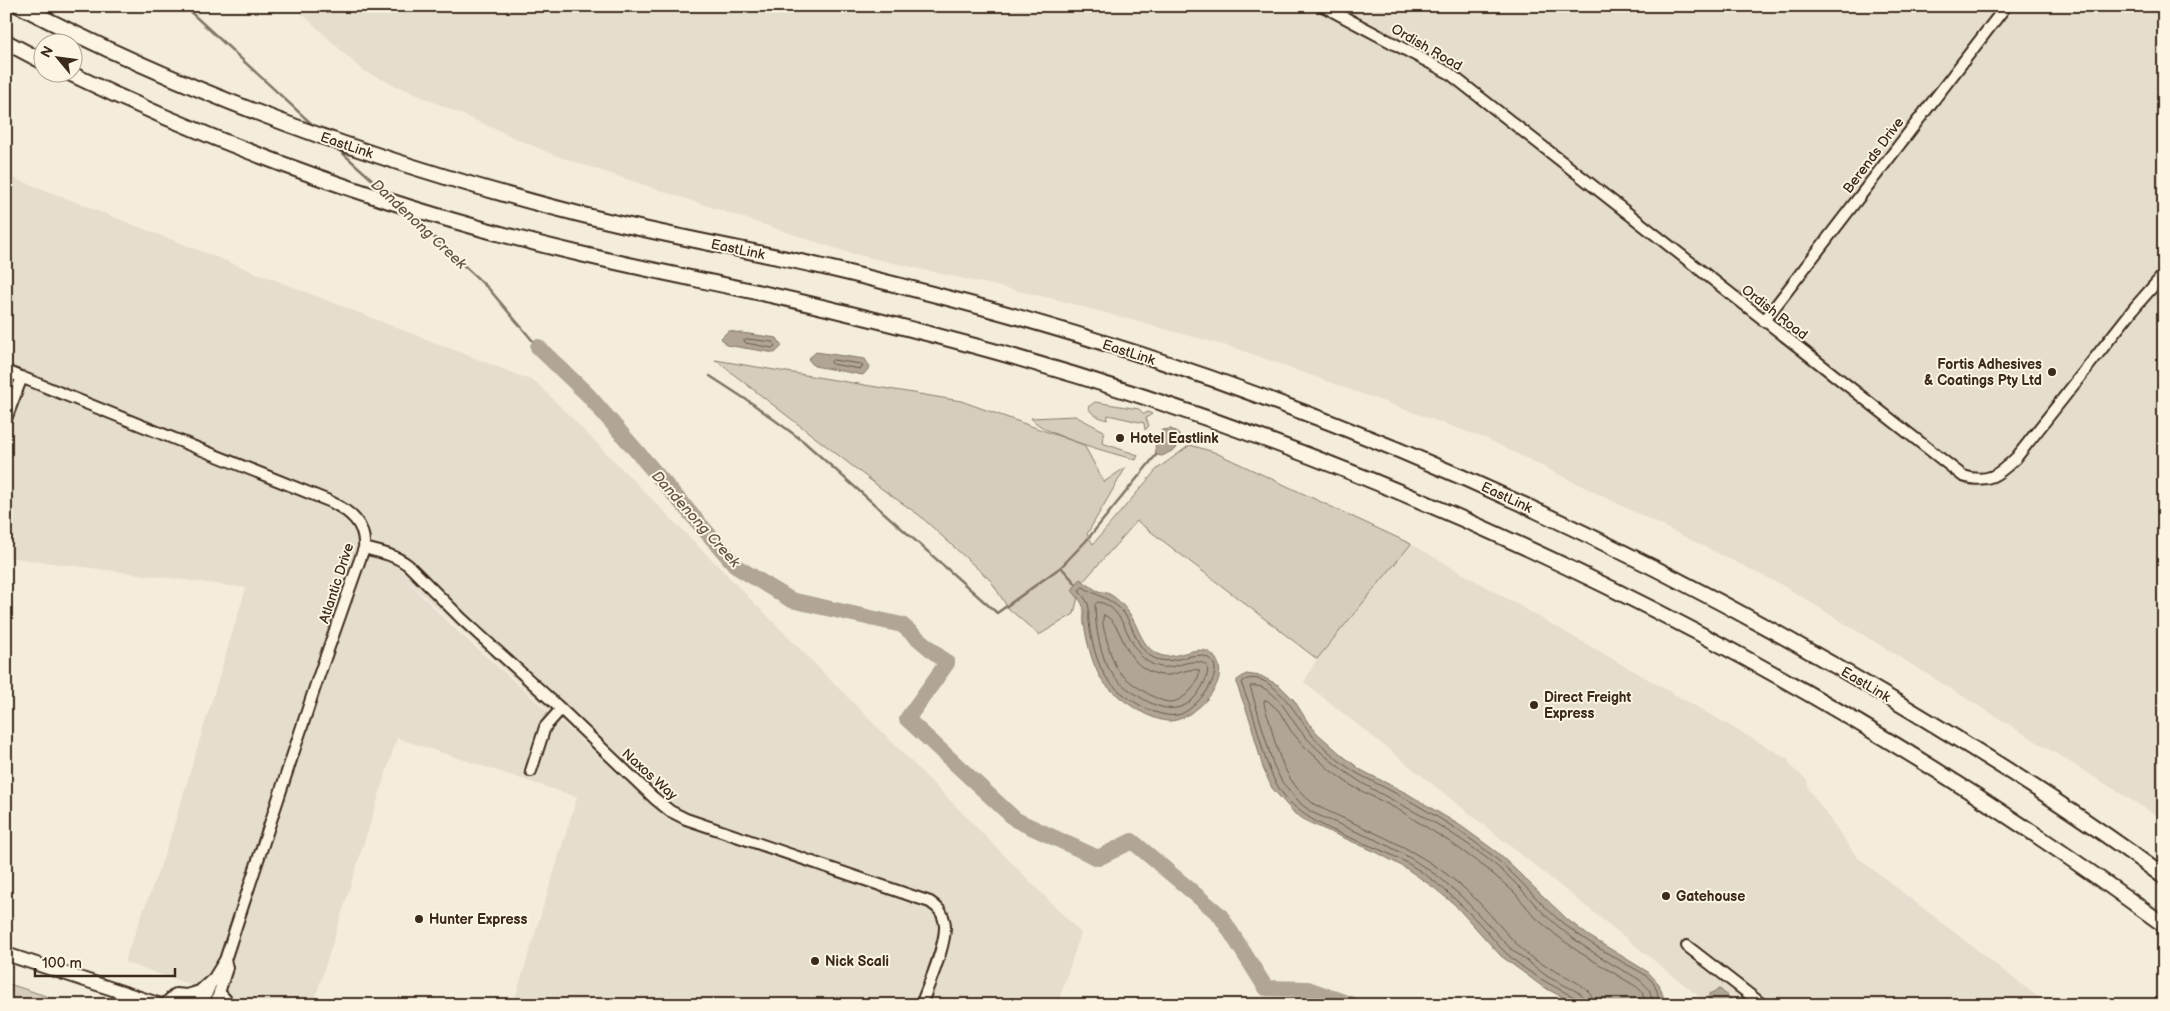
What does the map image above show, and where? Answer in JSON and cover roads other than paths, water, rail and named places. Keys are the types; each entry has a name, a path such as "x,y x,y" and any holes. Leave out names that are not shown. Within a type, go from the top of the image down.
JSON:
{"highway":[{"name":"EastLink","path":"20,6 111,51 261,114 355,148 528,201 651,231 817,266 1043,325 1117,347 1287,406 1467,478 1608,543 1755,619 1978,751 2036,788 2164,877"},
{"path":"6,42 32,55"},
{"path":"82,80 107,92 239,147 379,197 581,255 870,318 1002,353 1154,400 1312,457 1459,517 1648,606 1810,695 2005,813 2164,925"}],"main road":[{"path":"6,954 163,1005 176,996 187,996 200,992 212,980"}],"street":[{"name":"Ordish Road","path":"1323,6 1449,73 1963,476 1976,480 1990,478 2003,471 2016,458 2135,306 2164,274"},
{"name":"Berends Drive","path":"1764,321 2006,6"},
{"name":"Atlantic Drive","path":"6,371 341,507 361,527 363,532 364,548 314,690 225,960 212,980 202,1005"},
{"path":"6,419 22,378"},
{"name":"Naxos Way","path":"364,548 394,557 408,565 462,619 561,709 654,798 678,815 930,902 939,909 945,921 945,936 921,1005"},
{"path":"531,771 545,727 561,709"},
{"path":"1687,946 1763,1005"},
{"name":"Atlantic Drive","path":"215,1005 227,968 225,960"},
{"path":"220,992 227,1001 227,1005"}],"water":[{"path":"728,331 777,338 782,346 775,353 726,345 721,338"},
{"path":"816,352 865,359 870,367 863,375 814,366 808,359"},
{"path":"1171,429 1177,432 1180,437 1176,449 1162,456 1156,455 1155,445 1158,436 1162,430"},
{"path":"1080,579 1096,590 1116,598 1131,616 1148,647 1160,655 1174,656 1197,650 1211,653 1216,659 1219,669 1218,679 1214,690 1197,709 1177,720 1167,721 1159,719 1134,708 1106,685 1097,672 1091,656 1084,624 1083,606 1072,590"},
{"path":"1246,674 1261,676 1280,686 1294,700 1317,733 1361,770 1408,794 1461,826 1498,853 1568,920 1589,936 1648,972 1659,984 1666,1005 1578,1005 1543,987 1501,956 1454,904 1433,887 1407,869 1378,853 1308,822 1295,814 1272,788 1263,768 1250,720 1237,685 1237,680"},
{"path":"1720,989 1737,1005 1705,1005 1709,999 1709,994"}],"waterway":[{"name":"Dandenong Creek","path":"184,6 315,127"},
{"name":"Dandenong Creek","path":"337,148 387,193"},
{"name":"Dandenong Creek","path":"407,212 489,289 538,347"},
{"name":"Dandenong Creek","path":"538,347 588,395 737,567 791,600 902,625 947,663 907,719 1016,820 1098,858 1132,841 1220,915 1266,988 1308,989 1352,1005"},
{"path":"710,376 753,404 803,441 997,613 1061,567 1086,541 1156,455"},
{"path":"1061,567 1076,584"}],"place":[{"name":"Fortis Adhesives & Coatings Pty Ltd","path":"2052,372"},
{"name":"Hotel Eastlink","path":"1120,438"},
{"name":"Direct Freight Express","path":"1534,705"},
{"name":"Gatehouse","path":"1666,896"},
{"name":"Hunter Express","path":"419,919"},
{"name":"Nick Scali","path":"815,961"}]}
